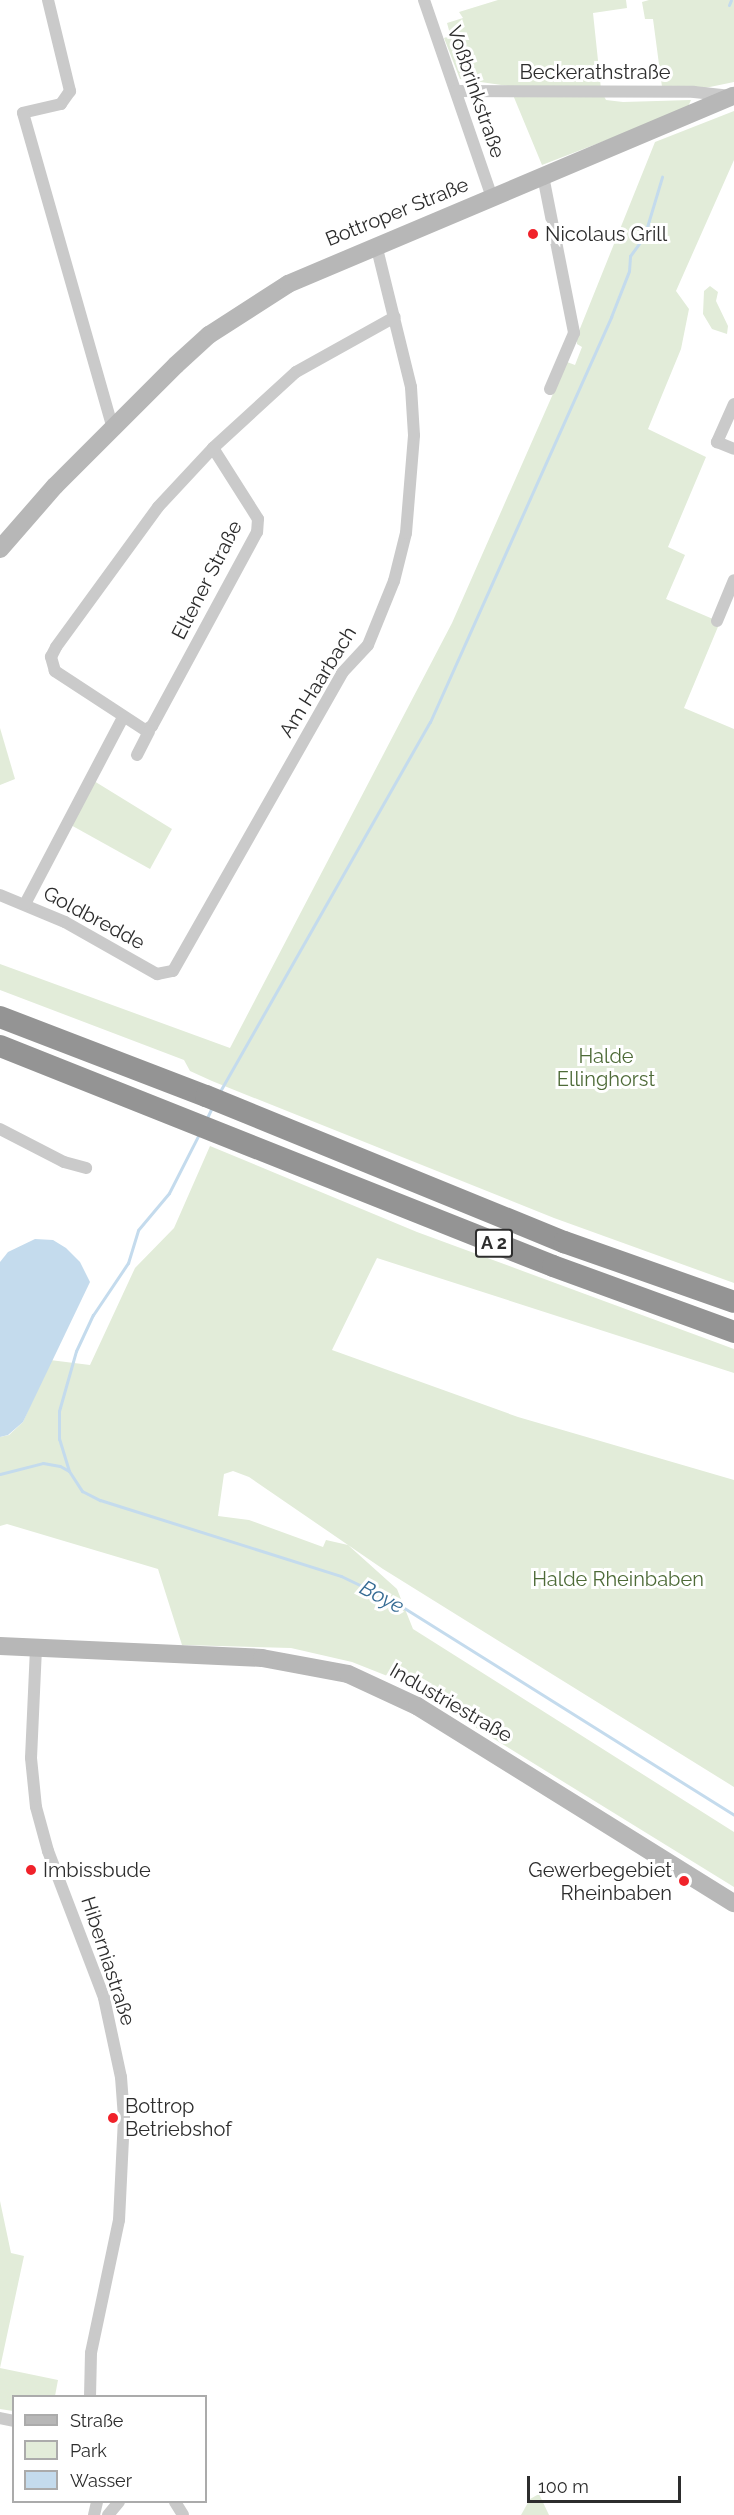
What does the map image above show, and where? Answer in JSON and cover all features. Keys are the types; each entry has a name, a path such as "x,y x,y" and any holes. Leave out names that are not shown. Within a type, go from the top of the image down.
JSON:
{"highway":[{"name":"A 2","path":"0,1017 206,1096 564,1242 734,1302"},
{"name":"A 2","path":"0,1046 195,1121 553,1266 734,1332"}],"main road":[{"name":"Bottroper Straße","path":"0,549 113,428 176,365 239,314 315,270 734,96"},
{"name":"Industriestraße","path":"0,1646 237,1657 330,1668 374,1684 417,1706 734,1904"}],"street":[{"path":"48,0 69,91 61,104 23,113 113,428"},
{"name":"Voßbrinkstraße","path":"424,0 492,197"},
{"name":"Beckerathstraße","path":"456,91 694,92 734,96"},
{"path":"543,176 574,333 550,390"},
{"name":"Am Haarbach","path":"170,973 178,965 342,673 368,645 394,581 406,533 414,435 411,387 376,244"},
{"path":"149,730 123,717 55,671 51,657 159,507 213,448 296,372 395,317"},
{"path":"734,404 717,442 734,449"},
{"name":"Eltener Straße","path":"136,755 257,532 258,519 213,448"},
{"path":"717,621 734,580"},
{"path":"25,904 123,717"},
{"name":"Goldbredde","path":"0,895 25,904 157,974 170,973"},
{"path":"0,1129 64,1162 86,1168"},
{"name":"Hiberniastraße","path":"36,1648 31,1758 36,1807 48,1851 103,1996 121,2077 124,2118 120,2210 92,2353 90,2395"},
{"path":"108,2515 118,2503"}],"green space":[{"path":"498,0 626,0 627,8 593,13 601,89 515,87 460,79 444,38 450,34 447,23 463,18 459,12"},
{"path":"649,0 734,0 734,82 705,88 662,87 653,19 645,19 642,2"},
{"path":"513,95 604,96 606,100 623,102 691,100 687,109 542,165"},
{"name":"Halde Ellinghorst","path":"734,111 734,160 676,291 689,309 681,349 648,429 706,457 668,547 685,555 666,599 720,622 684,708 734,729 734,1283 554,1218 212,1081 190,1071 184,1060 0,990 0,964 230,1048 452,623 567,362 575,365 582,347 577,344 577,336 655,142"},
{"path":"710,286 718,292 716,301 728,326 727,334 712,329 703,314 704,291"},
{"path":"0,728 15,779 0,785"},
{"path":"94,781 172,829 150,869 69,824"},
{"name":"Halde Rheinbaben","path":"210,1146 417,1232 734,1349 734,1373 377,1258 332,1350 518,1417 734,1480 734,1787 383,1569 249,1477 233,1471 224,1474 218,1516 249,1520 323,1547 326,1540 348,1545 397,1589 413,1629 734,1832 734,1887 400,1681 352,1662 291,1648 182,1645 158,1569 7,1524 0,1526 0,1437 9,1435 23,1422 50,1360 90,1365 135,1268 174,1228"},
{"path":"0,2201 11,2253 24,2256 0,2368"},
{"path":"0,2368 58,2380 55,2395 12,2395 12,2411 0,2409"},
{"path":"539,2494 549,2515 521,2515 530,2499"}],"water":[{"path":"35,1239 53,1240 66,1248 80,1262 90,1282 23,1422 8,1435 0,1437 0,1262 8,1252"}],"waterway":[{"path":"729,5 731,0"},
{"path":"219,1093 430,722 611,317 629,271 630,256 644,237 662,177"},
{"path":"206,1120 212,1107"},
{"path":"69,1471 59,1439 59,1411 76,1351 93,1315 128,1263 138,1230 169,1193 199,1134"},
{"name":"Boye","path":"0,1474 43,1463 60,1466 69,1471 82,1491 100,1500 341,1576 393,1601 734,1815"}],"place":[{"name":"Nicolaus Grill","path":"533,234"},
{"name":"Imbissbude","path":"31,1870"},
{"name":"Gewerbegebiet Rheinbaben","path":"684,1881"},
{"name":"Bottrop Betriebshof","path":"113,2118"}]}
